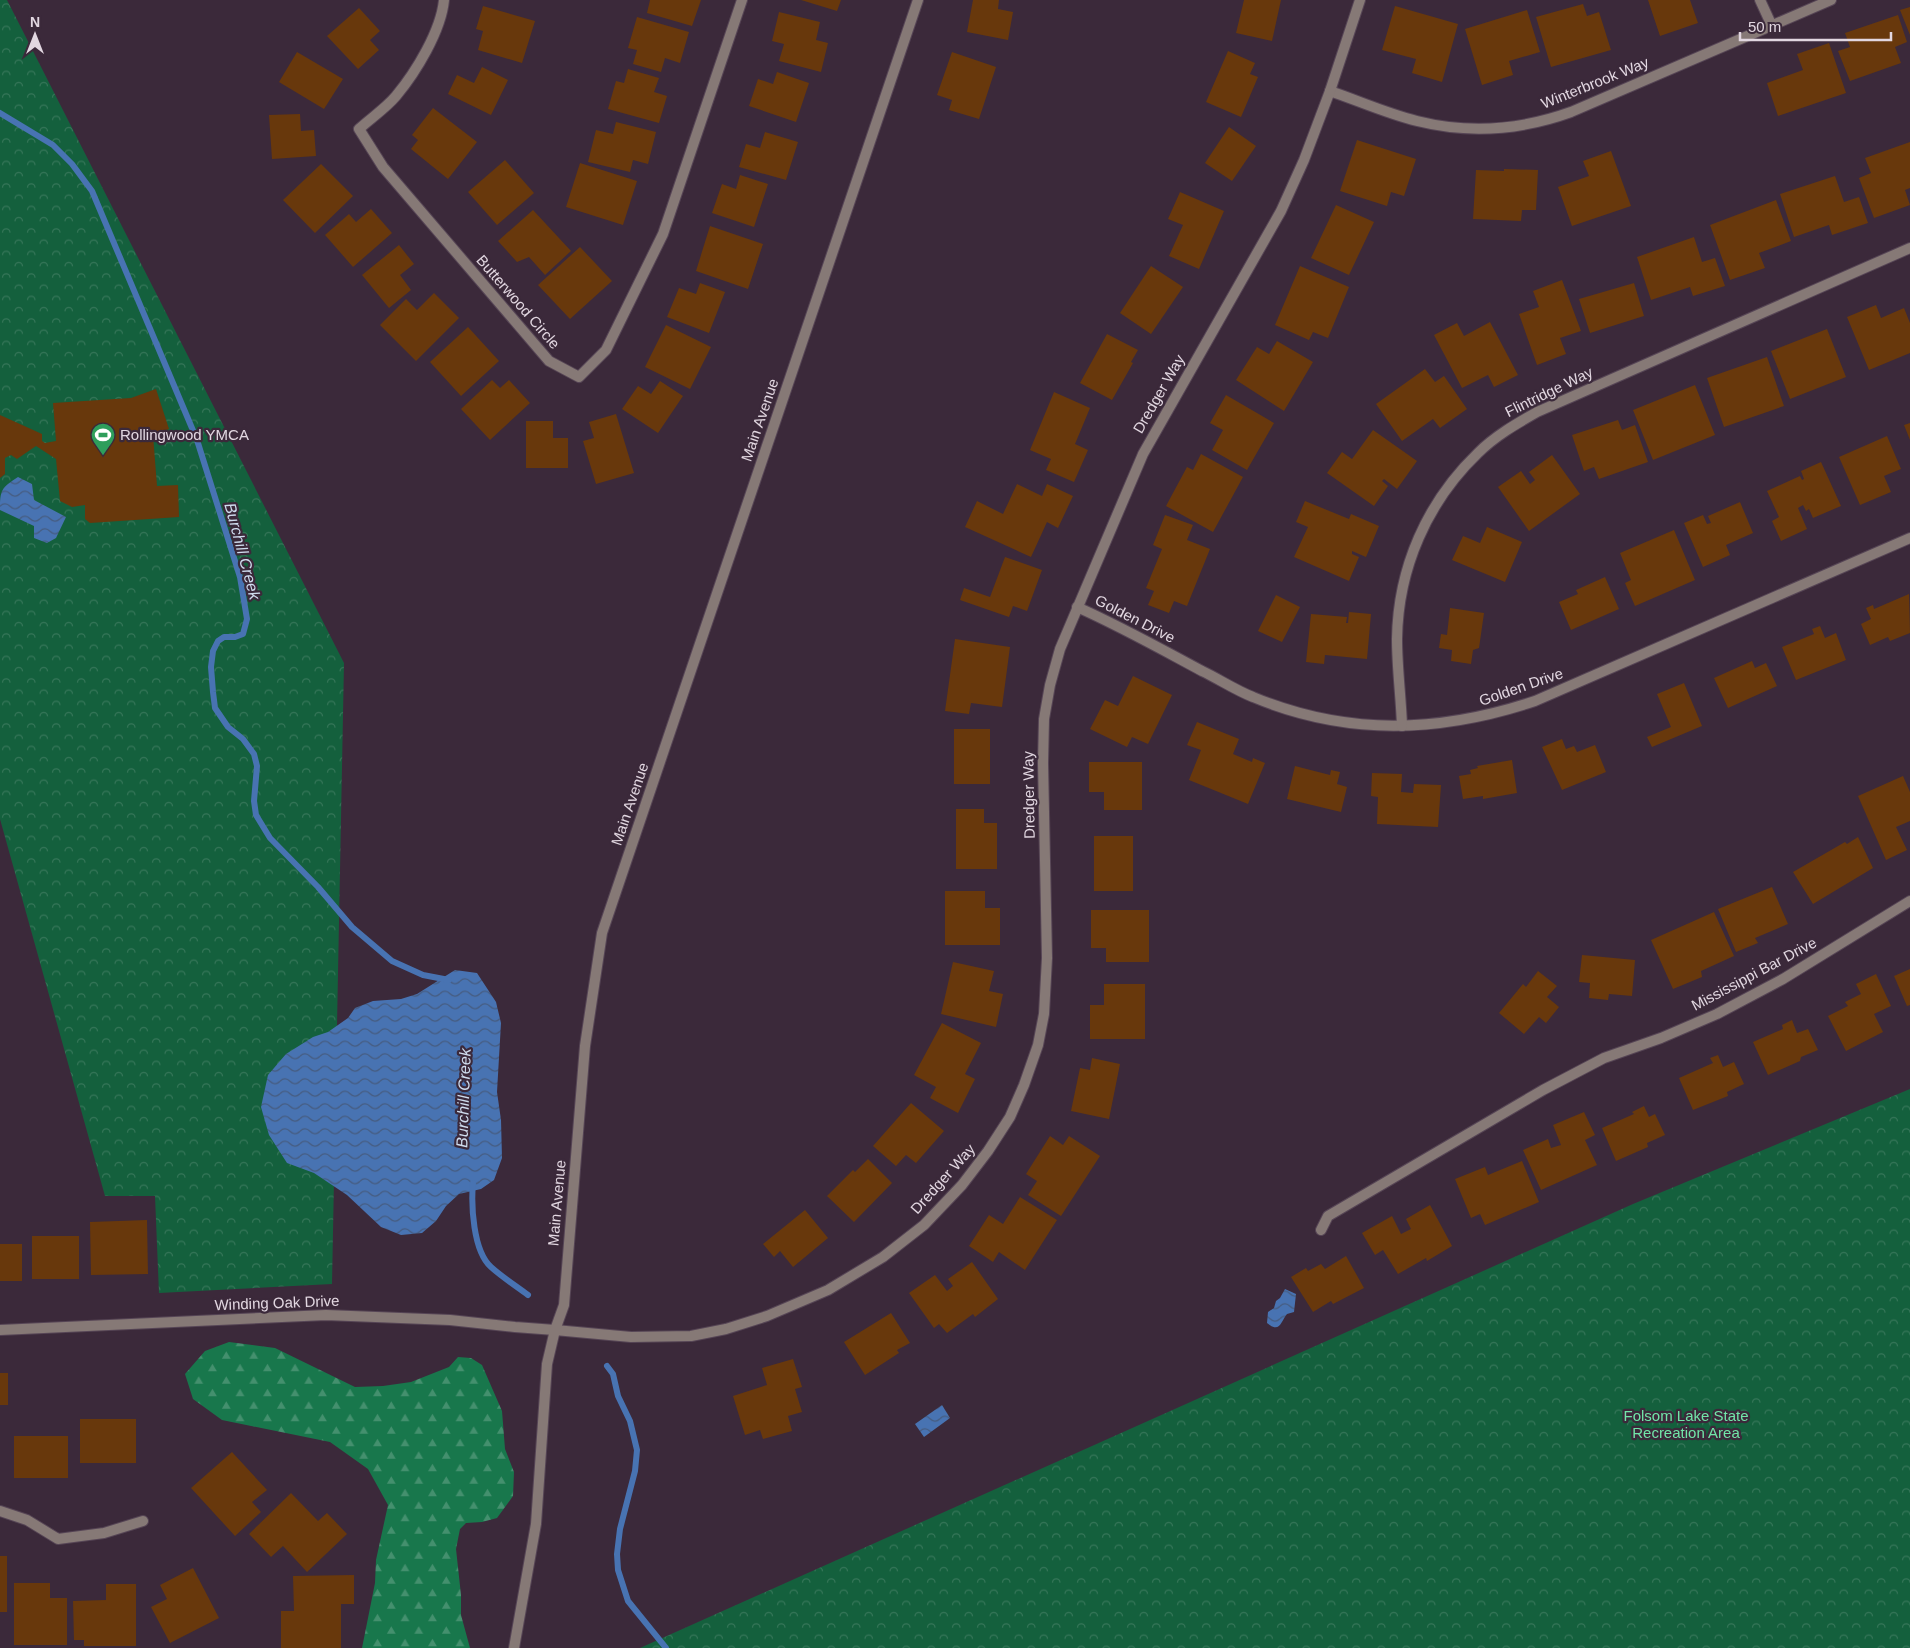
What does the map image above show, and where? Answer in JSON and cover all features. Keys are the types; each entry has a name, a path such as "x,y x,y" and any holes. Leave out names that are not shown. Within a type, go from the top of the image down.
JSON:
{"street":[{"name":"Butterwood Circle","path":"444,0 436,29 425,53 412,74 396,96 359,129 383,167 549,361 579,377 606,350 663,234 742,0"},
{"name":"Main Avenue","path":"514,1648 536,1524 546,1369 555,1330 564,1304 585,1046 602,933 918,0"},
{"name":"Dredger Way","path":"555,1330 630,1337 691,1336 726,1329 767,1316 828,1290 883,1257 924,1224 962,1184 988,1151 1010,1117 1038,1045 1044,1014 1047,958 1043,763 1044,719 1050,685 1060,649 1143,454 1281,211 1304,160 1330,91 1360,0"},
{"path":"1760,0 1772,26"},
{"name":"Winterbrook Way","path":"1330,91 1416,121 1451,128 1485,129 1520,126 1571,112 1831,0"},
{"name":"Flintridge Way","path":"1402,726 1397,639 1406,570 1418,537 1434,506 1454,477 1479,452 1506,430 1537,412 1910,248"},
{"name":"Golden Drive","path":"1077,607 1252,696 1289,710 1327,719 1366,725 1402,726 1458,721 1497,713 1535,701 1910,538"},
{"name":"Mississippi Bar Drive","path":"1322,1230 1328,1216 1535,1095 1604,1058 1661,1038 1717,1014 1783,978 1910,901"},
{"name":"Winding Oak Drive","path":"0,1330 326,1315 450,1320 555,1330"},
{"path":"0,1511 27,1520 58,1539 104,1533 143,1521"}],"green space":[{"path":"0,0 7,0 344,663 332,1284 159,1293 155,1196 105,1196 0,819"},
{"name":"Folsom Lake State Recreation Area","path":"1910,1089 1910,1648 640,1648 1633,1204"},
{"path":"229,1342 275,1348 355,1387 411,1382 449,1367 458,1357 471,1358 482,1365 502,1411 505,1449 514,1472 513,1496 497,1518 482,1522 466,1523 460,1529 456,1549 461,1595 461,1615 470,1648 362,1648 375,1583 376,1560 388,1505 368,1469 330,1442 222,1420 193,1399 185,1374 205,1351"}],"water":[{"path":"18,477 32,484 34,500 66,517 56,538 47,543 34,538 34,526 0,510 0,498 3,490"},
{"path":"455,970 477,973 496,1002 501,1023 497,1092 501,1120 502,1158 494,1180 481,1189 459,1194 446,1206 436,1221 422,1233 401,1235 381,1227 347,1195 314,1173 287,1163 269,1135 261,1107 268,1075 286,1054 313,1037 328,1032 348,1018 355,1008 373,1001 401,999 417,994"},
{"path":"1285,1289 1296,1294 1294,1312 1287,1314 1277,1327 1271,1326 1267,1323 1268,1312 1274,1308 1276,1301"},
{"path":"942,1405 950,1418 924,1437 915,1424"}],"building":[{"path":"650,0 701,0 692,26 647,13"},
{"path":"801,0 841,0 837,11"},
{"path":"973,0 999,0 998,9 1013,12 1008,40 967,32"},
{"path":"1244,0 1281,0 1272,41 1236,33"},
{"path":"1648,0 1690,0 1698,23 1660,36"},
{"path":"1583,4 1587,16 1599,12 1611,50 1551,67 1536,17"},
{"path":"483,6 535,21 522,63 478,50 483,31 476,29"},
{"path":"1395,6 1458,24 1442,82 1412,73 1416,59 1382,50"},
{"path":"1910,7 1910,35 1900,10"},
{"path":"359,8 380,31 370,40 379,50 358,69 327,36"},
{"path":"1527,10 1540,52 1509,61 1513,75 1482,85 1465,29"},
{"path":"779,12 820,22 816,40 828,43 821,72 779,61 784,44 772,41"},
{"path":"1898,15 1907,42 1895,47 1901,63 1850,81 1838,51 1850,47 1845,33"},
{"path":"637,17 689,32 680,63 665,58 661,72 633,64 637,50 628,48"},
{"path":"1829,43 1846,93 1778,116 1767,83 1803,70 1797,54"},
{"path":"1228,51 1255,63 1250,74 1258,77 1241,117 1206,102"},
{"path":"297,52 343,79 324,109 279,82"},
{"path":"952,52 996,67 979,119 949,110 952,100 937,95"},
{"path":"482,67 508,80 491,115 448,94 457,75 474,83"},
{"path":"628,69 659,78 654,92 667,96 659,123 608,109 616,81 624,83"},
{"path":"777,72 809,83 796,122 749,106 758,79 773,84"},
{"path":"433,108 477,142 448,179 411,149 418,140 412,135"},
{"path":"300,114 301,131 314,130 316,156 272,159 269,115"},
{"path":"616,122 656,132 648,164 633,160 630,172 588,162 596,130 613,134"},
{"path":"1229,127 1256,146 1232,181 1205,163"},
{"path":"765,132 798,142 786,180 739,167 746,144 760,148"},
{"path":"1357,140 1416,159 1404,196 1391,192 1387,206 1340,191"},
{"path":"1910,142 1910,188 1905,190 1910,205 1874,218 1859,178 1871,173 1865,158"},
{"path":"1611,151 1631,206 1572,226 1558,187 1589,176 1583,161"},
{"path":"505,160 534,193 497,225 468,192"},
{"path":"580,163 637,181 623,225 566,207"},
{"path":"321,164 353,196 315,233 283,200"},
{"path":"1504,169 1538,170 1536,210 1522,210 1521,221 1473,219 1476,170 1504,171"},
{"path":"740,175 768,184 754,227 712,213 722,184 736,189"},
{"path":"1835,176 1844,202 1859,197 1868,223 1832,235 1829,225 1794,237 1780,194"},
{"path":"1180,192 1224,211 1199,269 1169,256 1183,225 1168,219"},
{"path":"1776,200 1791,241 1759,253 1765,268 1730,280 1710,225"},
{"path":"1336,205 1374,222 1349,275 1311,258"},
{"path":"371,209 392,233 353,267 325,235 349,214 356,222"},
{"path":"533,210 571,251 545,275 529,257 517,262 498,241"},
{"path":"710,226 763,244 748,289 696,271"},
{"path":"1694,237 1702,262 1715,258 1725,286 1693,296 1690,287 1651,300 1637,257"},
{"path":"399,245 414,264 400,275 411,290 389,308 362,275"},
{"path":"580,247 612,281 570,319 538,285"},
{"path":"1151,266 1183,287 1151,334 1120,313"},
{"path":"1300,266 1349,287 1328,338 1313,332 1309,340 1275,325"},
{"path":"1562,280 1581,331 1560,338 1566,354 1537,365 1519,314 1539,307 1533,291"},
{"path":"700,283 725,292 709,333 667,317 679,288 696,294"},
{"path":"1634,283 1644,316 1590,333 1579,299"},
{"path":"434,293 459,318 416,361 380,325 406,299 417,310"},
{"path":"1876,305 1881,318 1904,308 1910,323 1910,353 1869,370 1847,317"},
{"path":"1490,322 1518,375 1494,387 1488,375 1462,388 1434,335 1457,323 1464,336"},
{"path":"666,325 711,347 690,389 645,367"},
{"path":"468,327 499,361 461,396 430,362"},
{"path":"1827,329 1846,377 1790,399 1771,351"},
{"path":"1107,334 1138,350 1131,362 1133,363 1112,400 1080,383"},
{"path":"1277,341 1313,362 1284,411 1236,380 1257,347 1269,354"},
{"path":"1767,357 1784,406 1724,427 1707,378"},
{"path":"1425,369 1435,382 1444,376 1467,409 1440,428 1433,419 1402,441 1376,404"},
{"path":"492,380 500,388 509,380 530,403 490,440 461,409"},
{"path":"660,381 683,396 658,433 622,409 638,386 651,394"},
{"path":"1695,385 1715,435 1653,460 1633,410"},
{"name":"Rollingwood YMCA","path":"156,389 169,429 153,435 157,486 178,485 179,517 90,523 85,519 85,505 72,507 60,501 56,459 36,446 17,459 11,455 5,458 5,474 0,478 0,415 42,434 42,441 45,443 56,441 53,403 131,398"},
{"path":"1054,392 1090,408 1075,444 1088,450 1074,482 1046,470 1051,459 1030,450"},
{"path":"1226,395 1274,423 1247,470 1212,450 1223,430 1210,423"},
{"path":"616,414 634,473 596,484 583,441 594,438 589,422"},
{"path":"1618,420 1622,430 1635,425 1648,462 1599,479 1594,467 1584,471 1572,435"},
{"path":"526,421 553,421 553,438 568,438 568,468 526,468"},
{"path":"1910,423 1910,440 1904,425"},
{"path":"1373,430 1417,461 1397,489 1384,479 1382,481 1388,486 1374,506 1327,473 1342,452 1352,459"},
{"path":"1887,436 1901,469 1884,476 1891,492 1860,505 1839,457"},
{"path":"1201,454 1243,477 1213,532 1166,506 1187,467 1193,470"},
{"path":"1552,455 1580,494 1529,531 1498,487 1521,471 1530,484 1535,480 1529,472"},
{"path":"1821,462 1841,506 1813,518 1809,509 1806,511 1803,505 1798,508 1807,529 1781,541 1772,521 1779,517 1767,491 1800,476 1802,480 1804,479 1801,471"},
{"path":"1017,484 1042,496 1047,484 1073,496 1058,528 1047,522 1031,557 965,527 977,501 1003,514"},
{"path":"1305,501 1349,519 1351,514 1379,526 1366,557 1352,551 1352,554 1359,557 1349,581 1294,557 1308,527 1296,522"},
{"path":"1740,502 1753,533 1726,545 1730,555 1703,567 1684,523 1703,515 1707,524 1711,523 1708,516"},
{"path":"1165,515 1193,525 1187,540 1210,549 1187,606 1174,601 1169,613 1148,605 1154,591 1146,588 1162,549 1153,545"},
{"path":"1487,527 1522,542 1505,582 1452,560 1463,536 1480,543"},
{"path":"1674,530 1695,580 1635,606 1625,583 1631,580 1620,553"},
{"path":"1005,557 1042,570 1027,611 1013,606 1009,617 960,600 964,588 990,597"},
{"path":"1605,577 1619,609 1571,630 1559,602 1578,594 1576,590"},
{"path":"1909,594 1910,633 1890,641 1888,637 1870,645 1861,624 1871,619 1866,608 1873,605 1874,609"},
{"path":"1276,595 1300,607 1282,642 1258,631"},
{"path":"1450,608 1484,613 1479,648 1473,650 1471,664 1451,661 1452,650 1439,648 1441,634 1447,635"},
{"path":"1349,612 1371,614 1367,659 1325,655 1324,664 1306,662 1311,614 1347,617 1346,623 1348,623"},
{"path":"1820,626 1825,638 1836,633 1846,660 1796,680 1782,647 1814,634 1812,629"},
{"path":"955,639 1010,647 1002,707 971,703 969,714 945,711"},
{"path":"1752,661 1755,668 1766,663 1777,686 1728,708 1714,678"},
{"path":"1133,676 1172,695 1148,744 1132,737 1127,747 1090,729 1105,700 1118,706"},
{"path":"1684,683 1702,726 1652,747 1647,737 1671,727 1657,694"},
{"path":"1197,722 1239,739 1233,754 1252,762 1253,758 1265,763 1248,804 1189,780 1201,750 1187,745"},
{"path":"954,729 990,729 990,784 954,784"},
{"path":"1562,739 1566,749 1574,746 1577,752 1595,745 1606,772 1562,790 1542,747"},
{"path":"1512,760 1517,793 1483,799 1483,796 1463,799 1459,776 1471,774 1470,770 1478,768 1477,766"},
{"path":"1089,762 1142,762 1142,810 1104,810 1104,792 1089,792"},
{"path":"1295,766 1330,775 1331,770 1340,772 1337,784 1347,787 1341,812 1287,799"},
{"path":"1372,773 1402,774 1401,792 1413,793 1414,784 1441,785 1438,827 1377,824 1378,797 1371,796"},
{"path":"1903,776 1910,792 1910,821 1896,827 1907,850 1886,860 1858,796"},
{"path":"956,809 984,809 984,823 997,823 997,869 956,869"},
{"path":"1094,836 1133,836 1133,891 1094,891"},
{"path":"1858,837 1873,868 1813,904 1793,872 1845,842 1847,844"},
{"path":"1772,887 1788,924 1755,938 1758,943 1736,952 1718,909"},
{"path":"945,891 985,891 985,908 1000,908 1000,945 945,945"},
{"path":"1091,910 1149,910 1149,962 1106,962 1106,948 1091,948"},
{"path":"1714,912 1734,956 1701,971 1702,977 1673,989 1651,940"},
{"path":"1582,955 1635,960 1632,996 1609,994 1608,1000 1589,998 1590,983 1579,982"},
{"path":"953,962 994,971 989,991 1003,994 996,1027 941,1014"},
{"path":"1910,969 1910,1005 1907,1006 1894,976"},
{"path":"1538,971 1557,986 1547,997 1559,1007 1546,1023 1539,1017 1524,1034 1499,1013 1523,984 1526,987"},
{"path":"1876,974 1891,1006 1874,1014 1883,1032 1846,1051 1828,1016 1848,1006 1845,1002 1861,994 1856,984"},
{"path":"1104,984 1145,984 1145,1039 1090,1039 1090,1005 1104,1005"},
{"path":"1792,1020 1797,1033 1808,1029 1818,1050 1801,1057 1800,1061 1768,1075 1753,1042 1783,1029 1782,1025"},
{"path":"942,1023 981,1043 965,1074 975,1079 958,1113 930,1098 936,1087 914,1075"},
{"path":"1718,1055 1723,1067 1734,1062 1744,1084 1727,1092 1728,1096 1693,1110 1679,1078 1713,1063 1710,1058"},
{"path":"1092,1058 1120,1064 1109,1119 1071,1111 1080,1068 1090,1070"},
{"path":"911,1103 944,1131 916,1163 906,1155 896,1166 873,1146"},
{"path":"1644,1106 1649,1117 1655,1114 1665,1135 1647,1143 1648,1147 1616,1161 1602,1128 1634,1114 1632,1112"},
{"path":"1584,1112 1595,1135 1585,1140 1597,1165 1541,1190 1523,1150 1548,1139 1551,1148 1561,1145 1553,1125"},
{"path":"1050,1136 1063,1145 1069,1136 1100,1156 1061,1216 1028,1195 1037,1181 1026,1174"},
{"path":"868,1159 892,1183 854,1222 827,1196 853,1170 855,1172"},
{"path":"1522,1161 1539,1202 1485,1225 1480,1214 1471,1218 1455,1179 1485,1167 1488,1175"},
{"path":"1020,1197 1057,1220 1025,1270 999,1252 993,1262 969,1246 989,1215 1003,1224"},
{"path":"1430,1205 1452,1246 1427,1261 1426,1258 1398,1274 1383,1250 1375,1255 1362,1233 1392,1216 1401,1234 1411,1229 1406,1219"},
{"path":"805,1210 828,1238 793,1267 780,1251 774,1257 763,1244"},
{"path":"147,1220 148,1274 91,1275 90,1222"},
{"path":"32,1236 79,1236 79,1279 32,1279"},
{"path":"0,1244 22,1244 22,1281 0,1281"},
{"path":"1346,1256 1364,1288 1333,1304 1331,1301 1313,1312 1291,1277 1306,1268 1308,1271 1321,1264 1325,1269"},
{"path":"972,1262 998,1299 975,1317 973,1314 947,1333 939,1324 934,1328 909,1293 935,1275 947,1291 953,1286 948,1279"},
{"path":"891,1313 910,1343 897,1350 899,1353 865,1375 844,1342"},
{"path":"793,1359 802,1387 795,1389 802,1412 788,1416 792,1431 763,1439 760,1430 745,1435 733,1396 767,1385 762,1368"},
{"path":"0,1373 8,1373 8,1405 0,1405"},
{"path":"80,1419 136,1419 136,1463 80,1463"},
{"path":"14,1436 68,1436 68,1478 14,1478"},
{"path":"232,1452 267,1490 252,1502 261,1512 235,1536 191,1488"},
{"path":"291,1493 318,1521 327,1513 347,1534 307,1572 283,1546 271,1557 249,1534"},
{"path":"0,1556 7,1556 7,1612 0,1612"},
{"path":"193,1568 219,1618 170,1643 151,1607 167,1599 160,1585"},
{"path":"354,1575 354,1604 341,1604 341,1648 281,1648 281,1611 294,1611 293,1576"},
{"path":"14,1583 50,1583 50,1598 67,1598 67,1645 14,1645"},
{"path":"106,1584 136,1584 136,1646 84,1646 84,1640 74,1640 73,1601 106,1600"}],"waterway":[{"name":"Burchill Creek","path":"0,113 53,145 72,164 92,191 197,440 240,577 247,619 243,634 235,637 224,637 218,641 213,651 211,667 215,708 228,727 243,739 254,754 257,766 254,801 256,815 270,838 318,887 352,927 392,961 423,975 449,980"},
{"name":"Burchill Creek","path":"473,1183 474,1227 480,1250 491,1267 528,1295"},
{"path":"607,1366 613,1374 618,1396 630,1421 637,1450 635,1471 620,1529 617,1554 618,1570 628,1601 666,1648"}],"place":[{"name":"Rollingwood YMCA","path":"103,456"}]}
